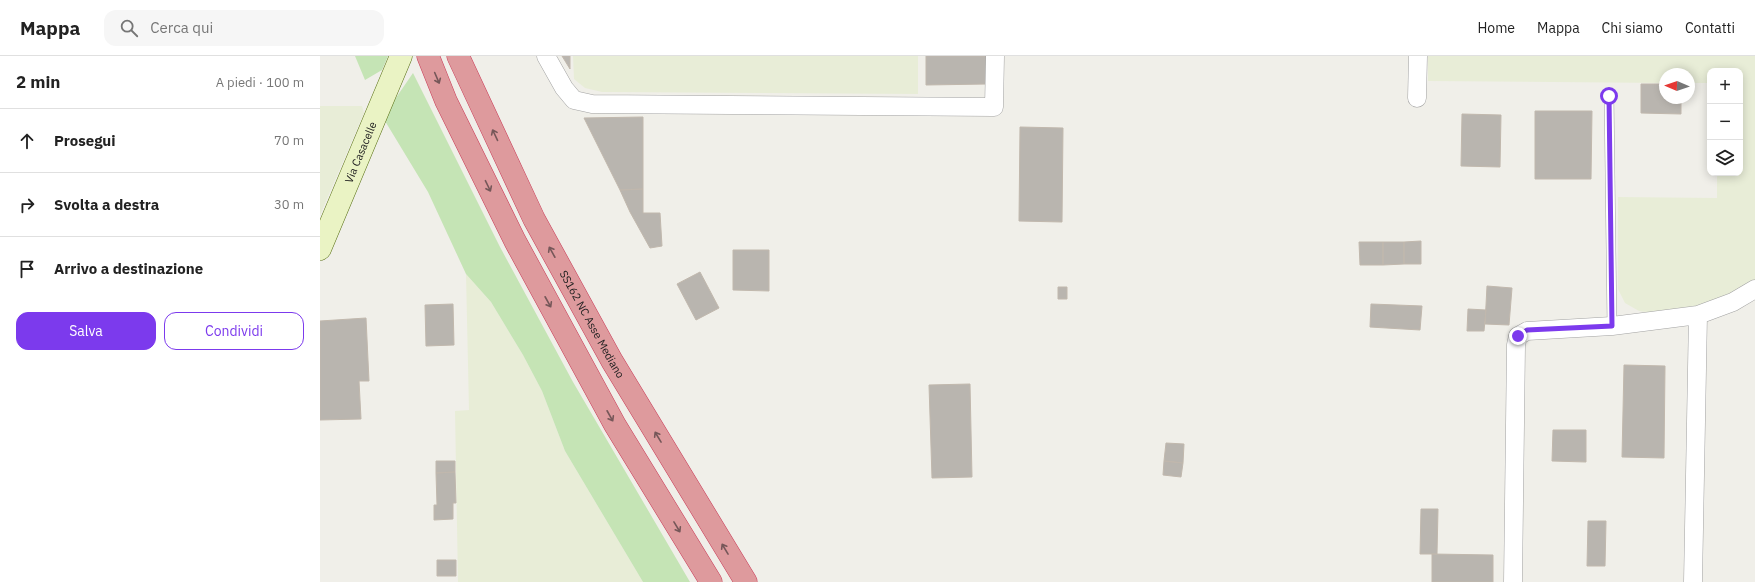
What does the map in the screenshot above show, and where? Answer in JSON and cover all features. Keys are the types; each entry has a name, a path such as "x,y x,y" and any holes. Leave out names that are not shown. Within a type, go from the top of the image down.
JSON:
{"highway":[{"path":"428,56 446,101 515,241 614,425 711,582"},
{"name":"SS162 NC Asse Mediano","path":"458,56 534,219 567,280 612,361 746,582"}],"street":[{"name":"Via Casacelle","path":"320,249 401,56"},
{"path":"546,56 564,88 574,100 592,104 986,107 994,107 995,56"},
{"path":"1417,98 1418,56"},
{"path":"1513,582 1516,345 1518,336 1527,330 1612,326 1698,315 1734,302 1755,289"},
{"path":"1692,582 1698,315"}],"lane":[{"path":"1609,96 1612,326"}],"green space":[{"path":"355,56 388,56 382,70 365,80"},
{"path":"573,56 918,56 918,94 602,92 585,88 574,79"},
{"path":"1428,56 1755,56 1755,283 1730,296 1697,307 1654,313 1639,311 1625,303 1618,289 1618,197 1717,198 1717,176 1743,176 1743,68 1707,68 1707,83 1695,83 1695,68 1659,68 1659,83 1428,81"},
{"path":"413,73 500,247 573,382 690,582 643,582 565,451 542,391 523,355 491,302 466,274 428,192 385,121 391,105"},
{"path":"320,106 362,106 364,113 320,215"},
{"path":"466,274 491,302 523,355 542,391 565,451 643,582 458,582 455,411 469,410"}],"building":[{"path":"562,56 570,56 570,69"},
{"path":"926,56 986,56 987,84 926,85"},
{"path":"1641,84 1659,84 1659,104 1681,104 1681,114 1641,113"},
{"path":"1535,111 1592,111 1591,179 1535,179"},
{"path":"1462,114 1501,115 1500,167 1461,166"},
{"path":"643,117 643,189 620,190 584,118"},
{"path":"1020,127 1063,128 1062,222 1019,221"},
{"path":"643,189 643,213 660,213 662,246 650,248 630,212 620,190"},
{"path":"1421,241 1421,264 1404,264 1404,242"},
{"path":"1359,242 1383,242 1383,265 1360,265"},
{"path":"1383,242 1404,242 1404,264 1383,265"},
{"path":"733,250 769,250 769,291 733,290"},
{"path":"700,272 719,308 696,320 677,284"},
{"path":"1487,286 1512,288 1509,325 1485,324"},
{"path":"1058,287 1067,287 1067,299 1058,299"},
{"path":"453,304 454,345 426,346 425,305"},
{"path":"1371,304 1422,306 1420,330 1370,327"},
{"path":"1468,309 1486,310 1484,331 1467,331"},
{"path":"366,318 369,381 359,381 361,419 320,420 320,321"},
{"path":"1624,365 1665,366 1664,458 1622,457"},
{"path":"970,384 972,477 932,478 929,385"},
{"path":"1553,430 1586,430 1586,462 1552,461"},
{"path":"1166,443 1184,444 1183,463 1164,461"},
{"path":"436,461 455,461 455,472 436,473"},
{"path":"1164,461 1183,463 1181,477 1163,475"},
{"path":"455,472 456,503 453,503 453,519 434,520 434,505 437,505 436,473"},
{"path":"1421,509 1438,509 1437,554 1420,554"},
{"path":"1588,521 1606,521 1605,566 1587,566"},
{"path":"1432,554 1493,555 1493,582 1432,582"},
{"path":"437,560 456,560 456,576 437,576"}],"route":[{"path":"1518,336 1527,330 1612,326 1609,96"}]}
